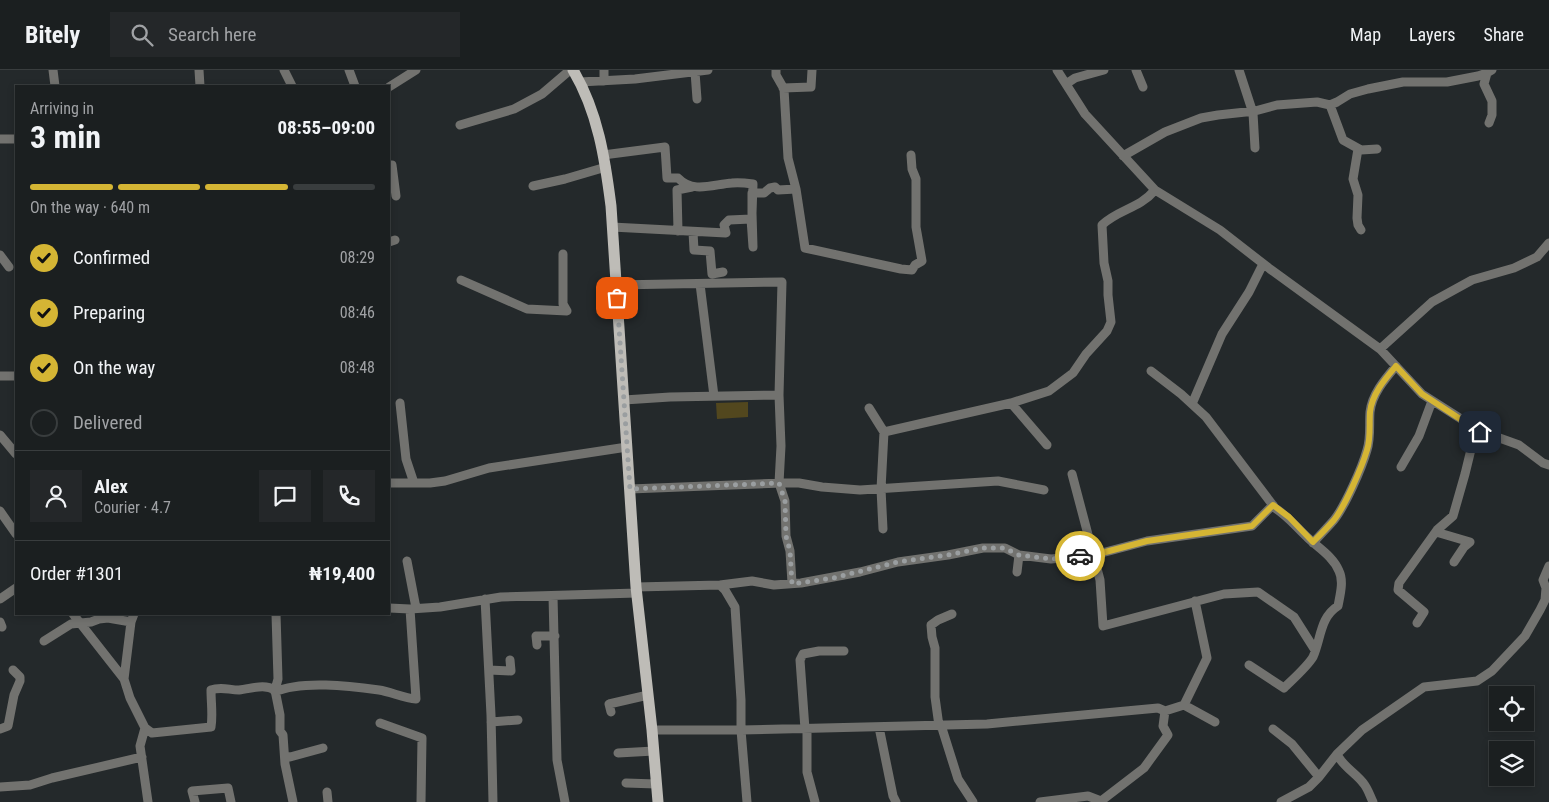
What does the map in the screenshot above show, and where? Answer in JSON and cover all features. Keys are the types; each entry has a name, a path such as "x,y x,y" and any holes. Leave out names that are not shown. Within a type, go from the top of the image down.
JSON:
{"main road":[{"path":"571,70 580,82 597,125 606,167 611,206 636,590 658,802"}],"street":[{"path":"53,70 55,85"},
{"path":"199,70 200,85"},
{"path":"284,70 292,85"},
{"path":"349,70 354,85"},
{"path":"390,86 416,70"},
{"path":"460,125 514,109 542,94 571,70"},
{"path":"604,70 604,81"},
{"path":"580,82 604,81 635,74 708,70"},
{"path":"776,70 776,75 783,88 788,158 796,189 806,248 901,269 912,270 915,265 922,262 916,227 916,179 912,169 911,155"},
{"path":"783,88 811,87 812,70"},
{"path":"1057,70 1085,114 1155,190 1220,230 1263,264 1380,348 1422,394 1432,401 1476,429 1519,445 1543,463 1549,464"},
{"path":"1066,84 1075,78 1104,70"},
{"path":"1136,70 1143,87"},
{"path":"1239,70 1254,123 1256,148"},
{"path":"1123,156 1165,132 1201,118 1251,111 1277,105 1317,102 1330,104 1350,94 1368,89 1403,82 1447,82 1478,76 1489,71"},
{"path":"1489,71 1484,84 1492,100 1492,115 1489,123"},
{"path":"695,72 697,99"},
{"path":"1330,104 1343,140 1358,149 1367,151 1377,149"},
{"path":"0,139 15,139"},
{"path":"603,155 666,147 667,178 678,178 683,184 694,187"},
{"path":"1358,149 1353,179 1358,195 1357,218 1361,230"},
{"path":"390,166 392,165 396,196"},
{"path":"533,186 606,167"},
{"path":"678,231 677,190 732,183 753,184 752,213"},
{"path":"612,227 726,233 724,224 729,220 751,218 753,247 752,194 764,193 770,188 778,190 796,189"},
{"path":"884,432 1011,403 1049,391 1073,373 1086,354 1116,321 1108,295 1102,225 1109,218 1133,208 1148,199 1155,190"},
{"path":"693,232 694,250 710,251 712,274 723,272"},
{"path":"1380,348 1432,302 1472,280 1514,268 1537,257 1549,243"},
{"path":"461,280 527,310 567,311 563,304 563,254"},
{"path":"0,255 9,267"},
{"path":"1192,404 1222,334 1250,292 1263,264"},
{"path":"697,281 714,396"},
{"path":"616,284 697,281 782,282 779,483 785,501 786,536 790,551 792,584"},
{"path":"1313,542 1335,518 1356,479 1367,450 1371,426 1370,411 1381,385 1396,366"},
{"path":"1151,371 1206,417 1273,505 1289,517 1332,559 1340,571 1342,584 1338,606 1330,610 1319,634 1312,657 1284,688 1249,665"},
{"path":"1,378 15,376"},
{"path":"624,400 779,395"},
{"path":"1401,467 1419,436 1432,401"},
{"path":"400,403 406,459 414,484"},
{"path":"1011,403 1047,444"},
{"path":"869,408 884,432 881,490 883,529"},
{"path":"1417,624 1424,612 1398,590 1399,583 1436,532 1453,516 1476,429"},
{"path":"0,435 15,453"},
{"path":"390,483 414,484 445,481 489,468 627,447"},
{"path":"1072,474 1100,580 1102,626 1224,594 1258,592 1294,617 1314,650"},
{"path":"630,489 799,483 822,487 881,490 998,481 1044,490"},
{"path":"390,608 440,607 502,597 553,596 752,582 792,584 833,578 898,562 983,548 1004,548 1019,555 1051,559 1094,555 1147,541 1252,526 1273,505"},
{"path":"0,511 15,533"},
{"path":"1436,532 1470,542 1464,547 1454,562"},
{"path":"1017,572 1019,555"},
{"path":"275,691 283,688 327,685 378,690 416,699 413,609 407,561"},
{"path":"1282,802 1309,787 1319,778 1337,754 1362,730 1424,687 1477,681 1492,671 1525,636 1540,610 1545,600 1546,588 1543,580 1549,566"},
{"path":"720,585 735,607 741,730 747,802"},
{"path":"0,599 15,589"},
{"path":"553,596 557,760 565,802"},
{"path":"485,599 493,802"},
{"path":"1184,705 1207,658 1195,602"},
{"path":"952,614 932,625 932,637 935,648 935,697 940,726 958,779 973,802"},
{"path":"73,615 124,679 130,698 145,728 152,732 210,727 212,713 210,706 211,690 216,688 241,690 254,687 270,687 275,691"},
{"path":"276,615 278,679 275,691 293,802"},
{"path":"44,640 64,627 79,623 108,618 133,618 124,679"},
{"path":"537,645 536,636 555,636"},
{"path":"815,802 808,772 800,660 803,654 819,651 844,651"},
{"path":"489,670 511,671 510,660"},
{"path":"0,729 8,726 14,695 20,681 20,677 13,670"},
{"path":"611,712 609,704 648,695"},
{"path":"652,730 806,729 987,724 1158,708 1165,711 1184,705 1215,722"},
{"path":"1040,802 1088,796 1101,801 1144,768 1158,750 1168,735 1162,726 1165,711"},
{"path":"491,722 518,720"},
{"path":"380,724 422,738 421,802"},
{"path":"879,727 893,796 896,802"},
{"path":"145,728 140,746 148,802"},
{"path":"1273,729 1292,744 1319,778"},
{"path":"285,756 290,757 323,748"},
{"path":"618,754 654,751"},
{"path":"1337,754 1340,761 1364,784 1373,802"},
{"path":"0,787 30,785 142,756"},
{"path":"626,783 656,784"},
{"path":"195,802 192,791 228,788 231,802"},
{"path":"327,792 328,802"}],"shaded area":[{"path":"748,402 748,417 717,419 716,403"}],"way so far":[{"path":"617,298 630,489 779,483 785,501 786,536 790,551 792,584 833,578 898,562 983,548 1004,548 1019,555 1051,559 1080,556"}],"route":[{"path":"1080,556 1094,555 1147,541 1252,526 1273,505 1289,517 1313,542 1335,518 1356,479 1367,450 1371,426 1370,411 1381,385 1396,366 1422,394 1480,432"}]}
